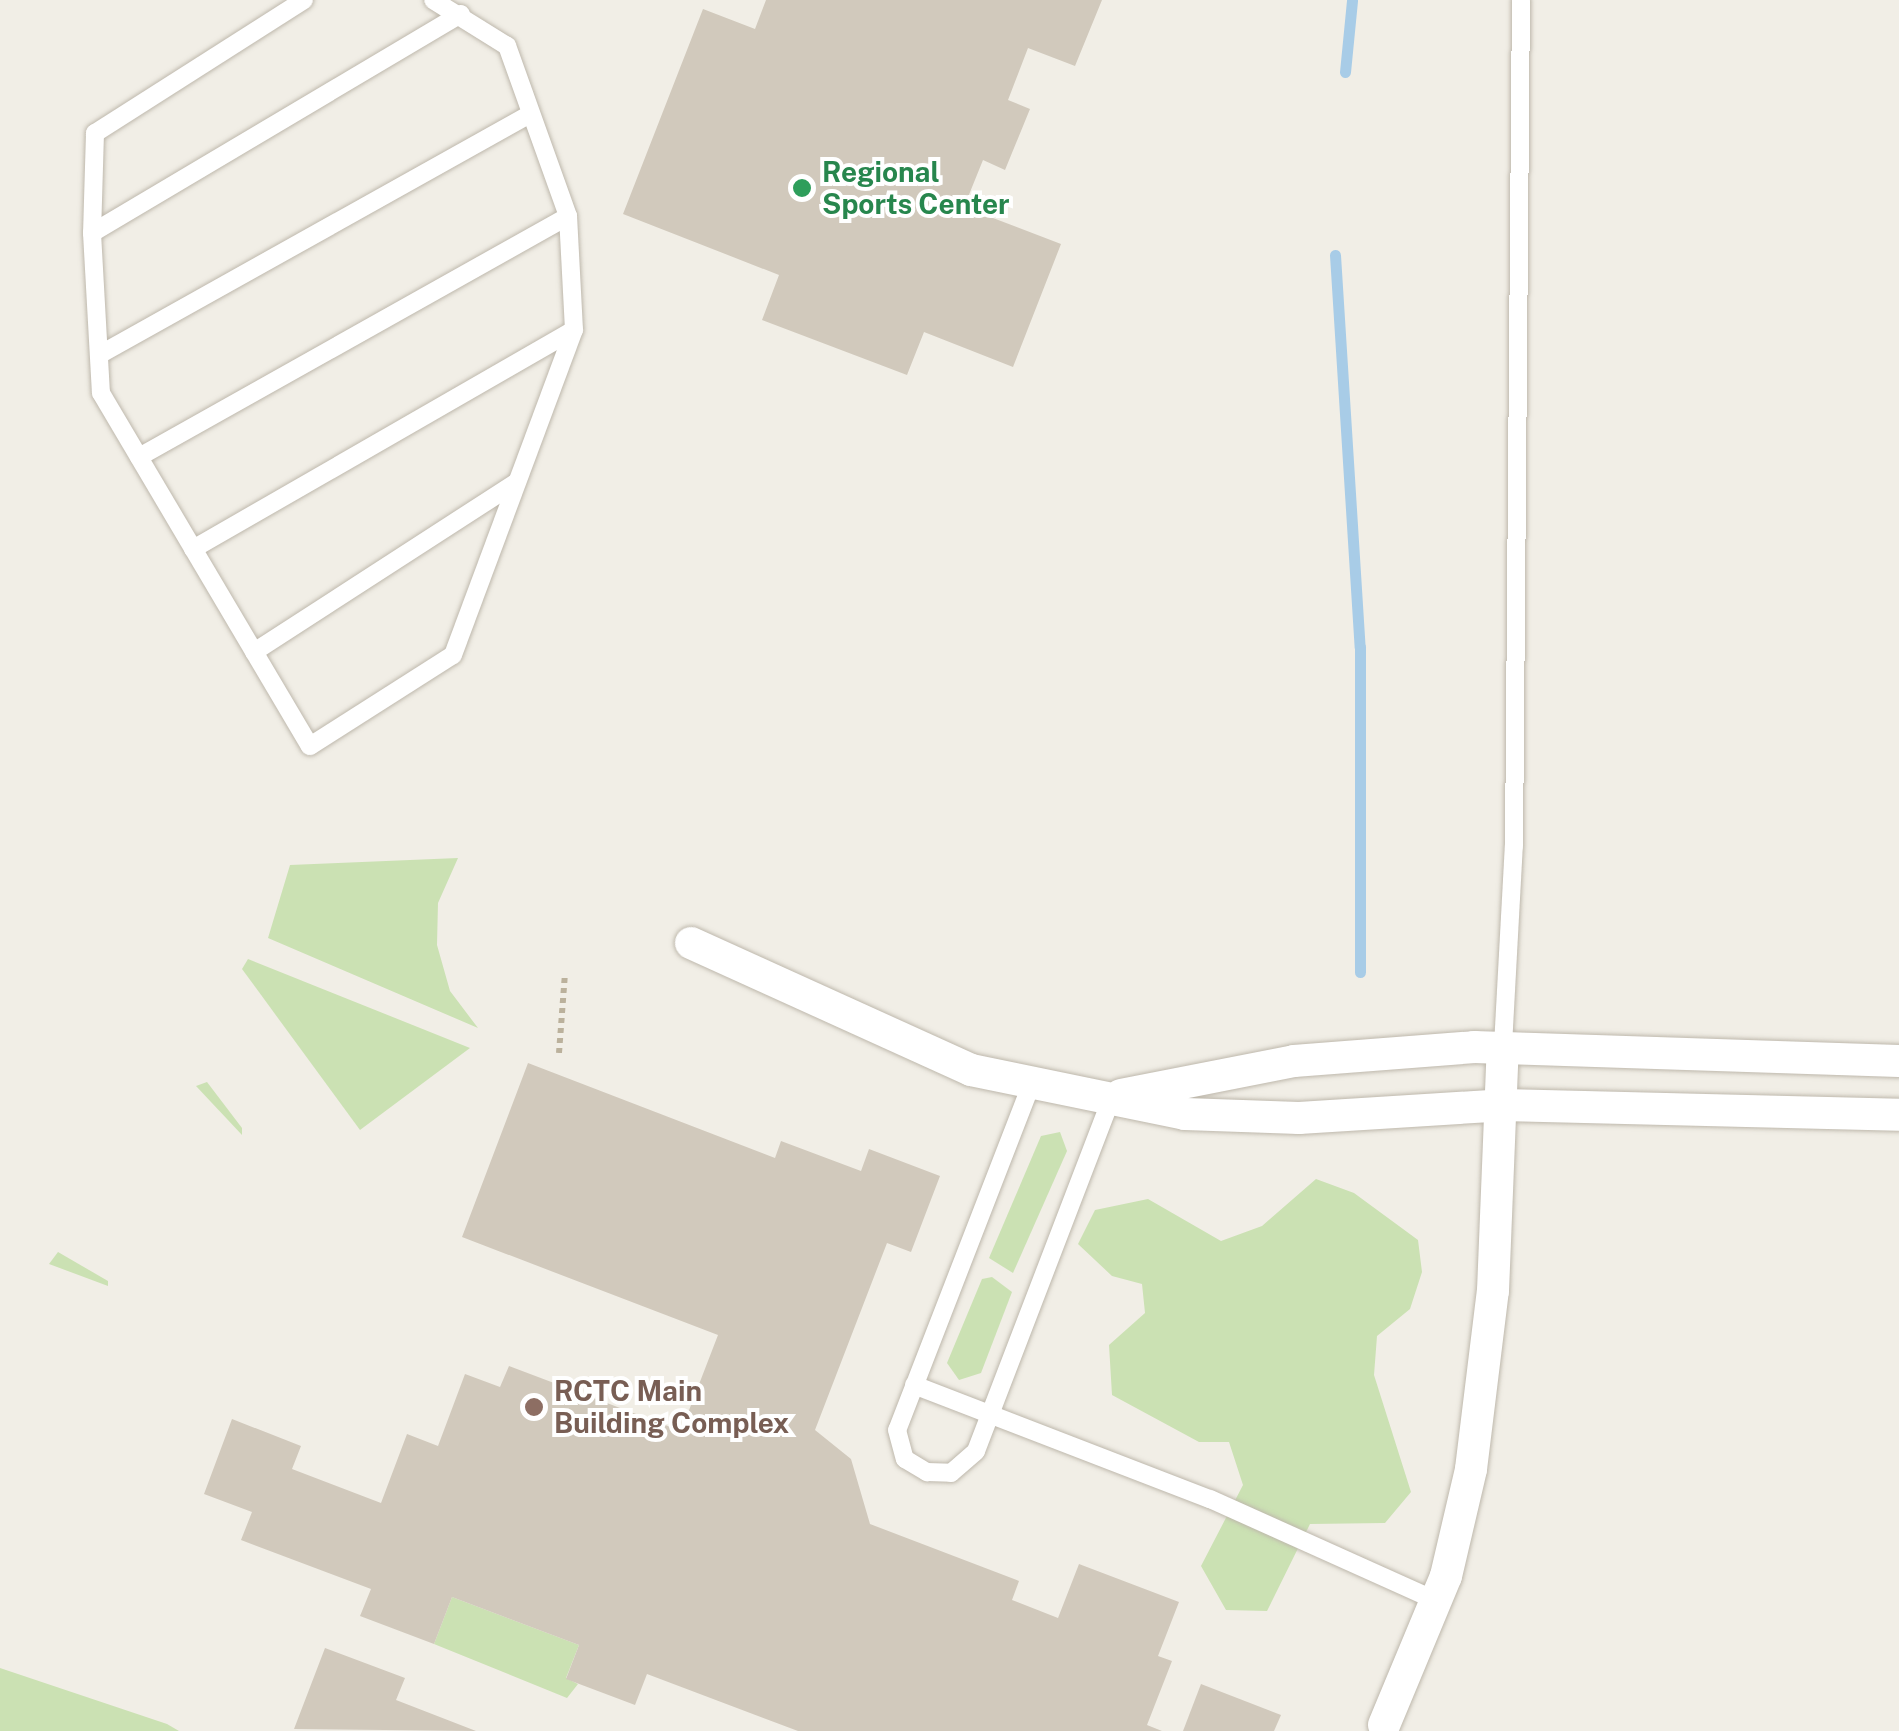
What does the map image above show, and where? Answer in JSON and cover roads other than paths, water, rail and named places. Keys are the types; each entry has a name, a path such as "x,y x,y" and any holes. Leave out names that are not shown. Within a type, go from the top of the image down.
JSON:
{"street":[{"path":"690,944 880,1036 1031,1084 1233,1119 1503,1105 1899,1115"},
{"path":"1112,1097 1294,1061 1503,1046 1899,1061"},
{"path":"1384,1725 1437,1601 1471,1469 1503,1105 1503,1046"}],"lane":[{"path":"304,0 95,133 92,233 101,393 310,746 453,655 574,330 568,216 507,46 433,0"},
{"path":"1503,1046 1514,846 1521,0"},
{"path":"92,233 461,14"},
{"path":"99,356 530,114"},
{"path":"139,457 568,216"},
{"path":"193,548 574,330"},
{"path":"254,652 517,482"},
{"path":"1031,1084 914,1385 898,1446 927,1472 970,1460 1112,1097"},
{"path":"914,1385 1437,1601"}],"waterway":[{"path":"1345,72 1352,0"},
{"path":"1335,255 1360,647 1360,972"}],"place":[{"name":"Regional Sports Center","path":"802,188"},
{"name":"RCTC Main Building Complex","path":"534,1407"}]}
